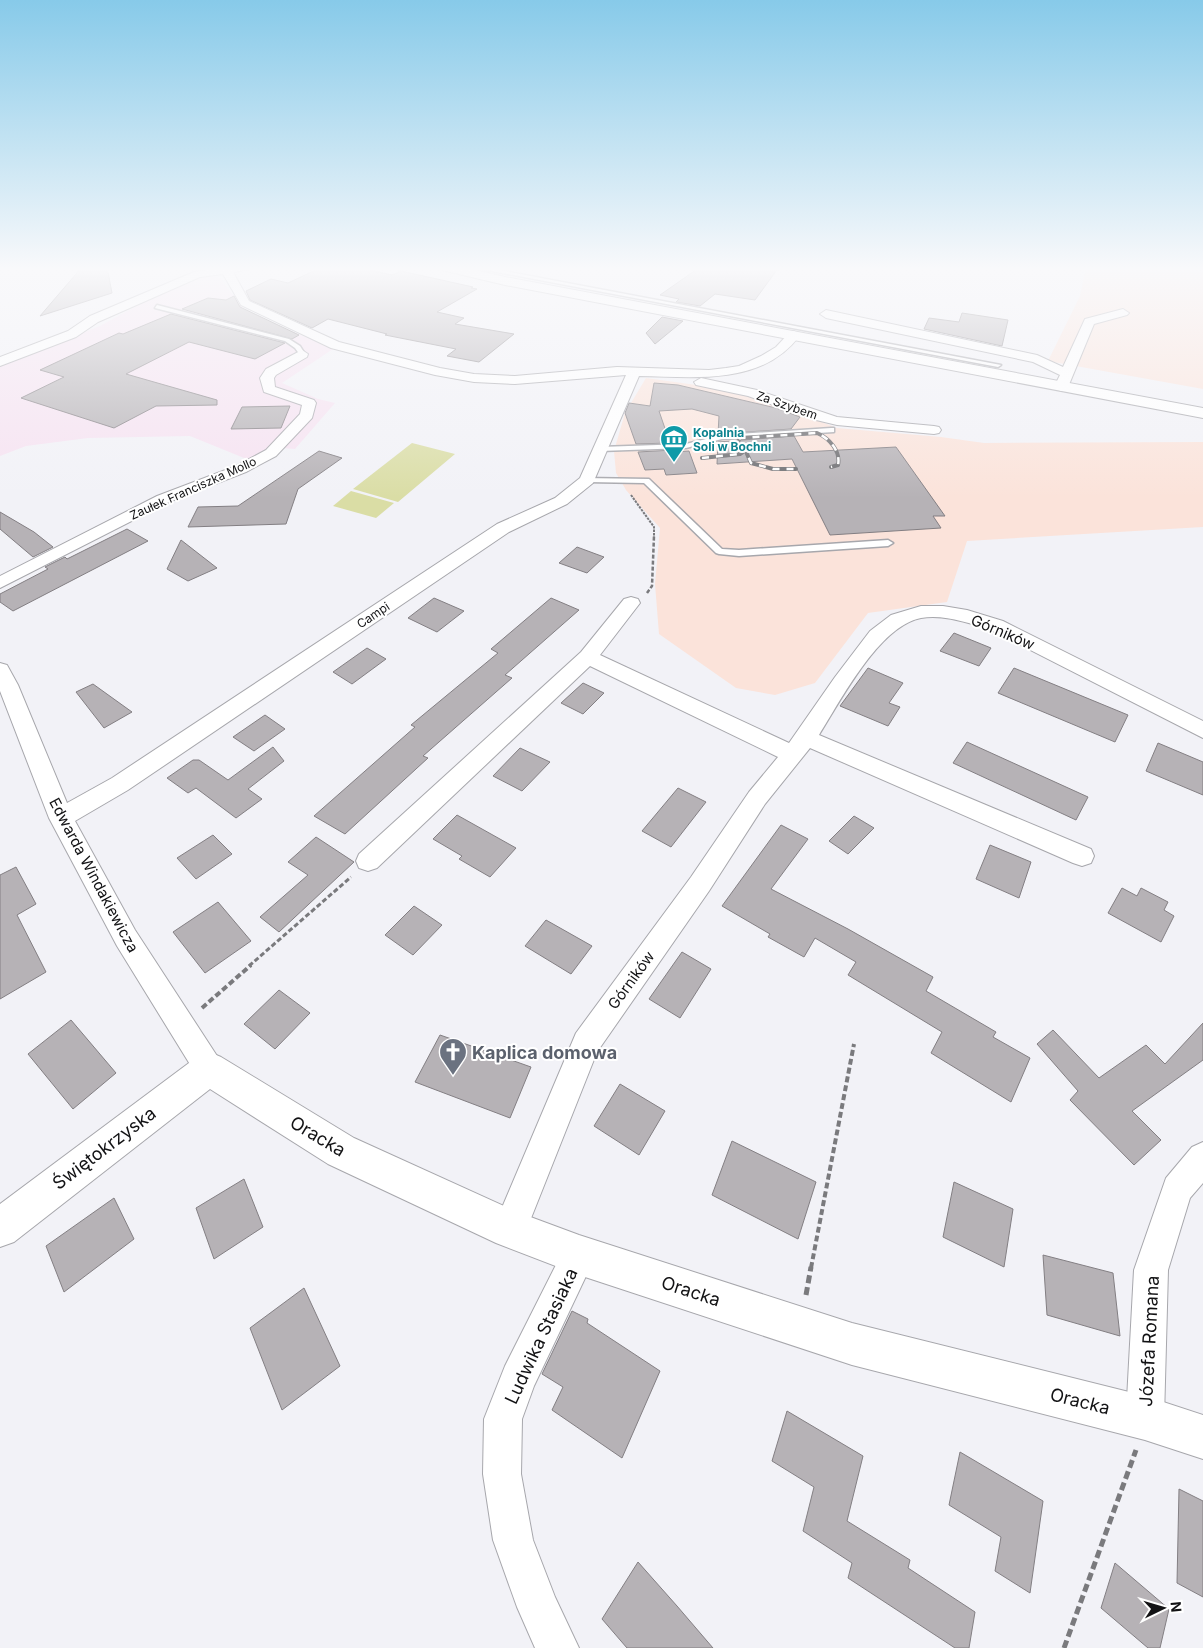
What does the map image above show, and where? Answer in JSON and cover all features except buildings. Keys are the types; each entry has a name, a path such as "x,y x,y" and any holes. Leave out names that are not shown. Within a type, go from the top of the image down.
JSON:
{"main road":[{"path":"847,344 1064,380 1203,413"},
{"name":"Oracka","path":"209,1069 341,1150 510,1229 579,1255 852,1344 1146,1418 1203,1438"},
{"name":"Świętokrzyska","path":"0,1227 209,1069"}],"street":[{"path":"0,362 47,344"},
{"path":"333,344 440,372 474,378 515,380 609,372 709,374 742,369 766,359 786,344"},
{"path":"966,344 1037,359 1064,380 1080,344"},
{"name":"Zaułek Franciszka Mollo","path":"0,583 163,499 241,469 271,453 307,415 309,403 269,388 267,378 271,372 302,354"},
{"name":"Za Szybem","path":"638,372 745,391 837,421 934,430"},
{"name":"Campi","path":"62,818 128,778 503,528 561,501 587,480 600,448 638,372"},
{"path":"368,861 588,657 631,603"},
{"name":"Górników","path":"510,1229 586,1043 700,884 757,798 799,746 842,682 877,635 898,619 921,612 944,612 967,616 996,626 1203,730"},
{"path":"588,657 799,746 1082,856"},
{"name":"Edwarda Windakiewicza","path":"0,670 8,685 62,818 126,938 209,1069"},
{"name":"Józefa Romana","path":"1146,1418 1151,1270 1178,1189 1203,1158"},
{"name":"Ludwika Stasiaka","path":"557,1648 538,1607 513,1540 502,1474 503,1418 518,1378 579,1255"}],"lane":[{"path":"293,344 298,347 302,354"},
{"path":"884,344 998,364"},
{"path":"600,448 686,446 722,436 831,430"},
{"path":"587,480 646,481 719,551 739,553 888,543"}],"path":[{"path":"620,481 654,527 652,586 640,605 631,603"},
{"path":"198,1011 368,861"},
{"path":"804,1328 806,1292 854,1044"},
{"path":"1064,1648 1146,1418"}],"shaded area":[{"path":"54,344 321,344 333,349 282,383 318,399 335,403 295,449 270,447 249,460 190,436 88,438 26,446 0,456 0,365"},
{"path":"1056,344 1203,344 1203,389 1048,361"},
{"name":"Kopalnia Soli w Bochni","path":"646,378 718,388 779,405 837,428 941,437 984,443 1203,442 1203,527 967,541 947,602 868,613 815,683 775,695 736,688 659,634 655,584 660,528 626,490 616,473 614,451 625,413"}],"green space":[{"path":"412,443 455,454 398,502 353,489"},
{"path":"351,491 394,503 376,518 333,506"}],"railway":[{"path":"702,458 740,454 743,452 738,441 740,438 817,433 826,438 836,450 838,465 831,467"},
{"path":"743,445 751,463 773,469 796,469"}],"place":[{"name":"Kopalnia Soli w Bochni","path":"674,463"},
{"name":"Kaplica domowa","path":"453,1076"}]}
